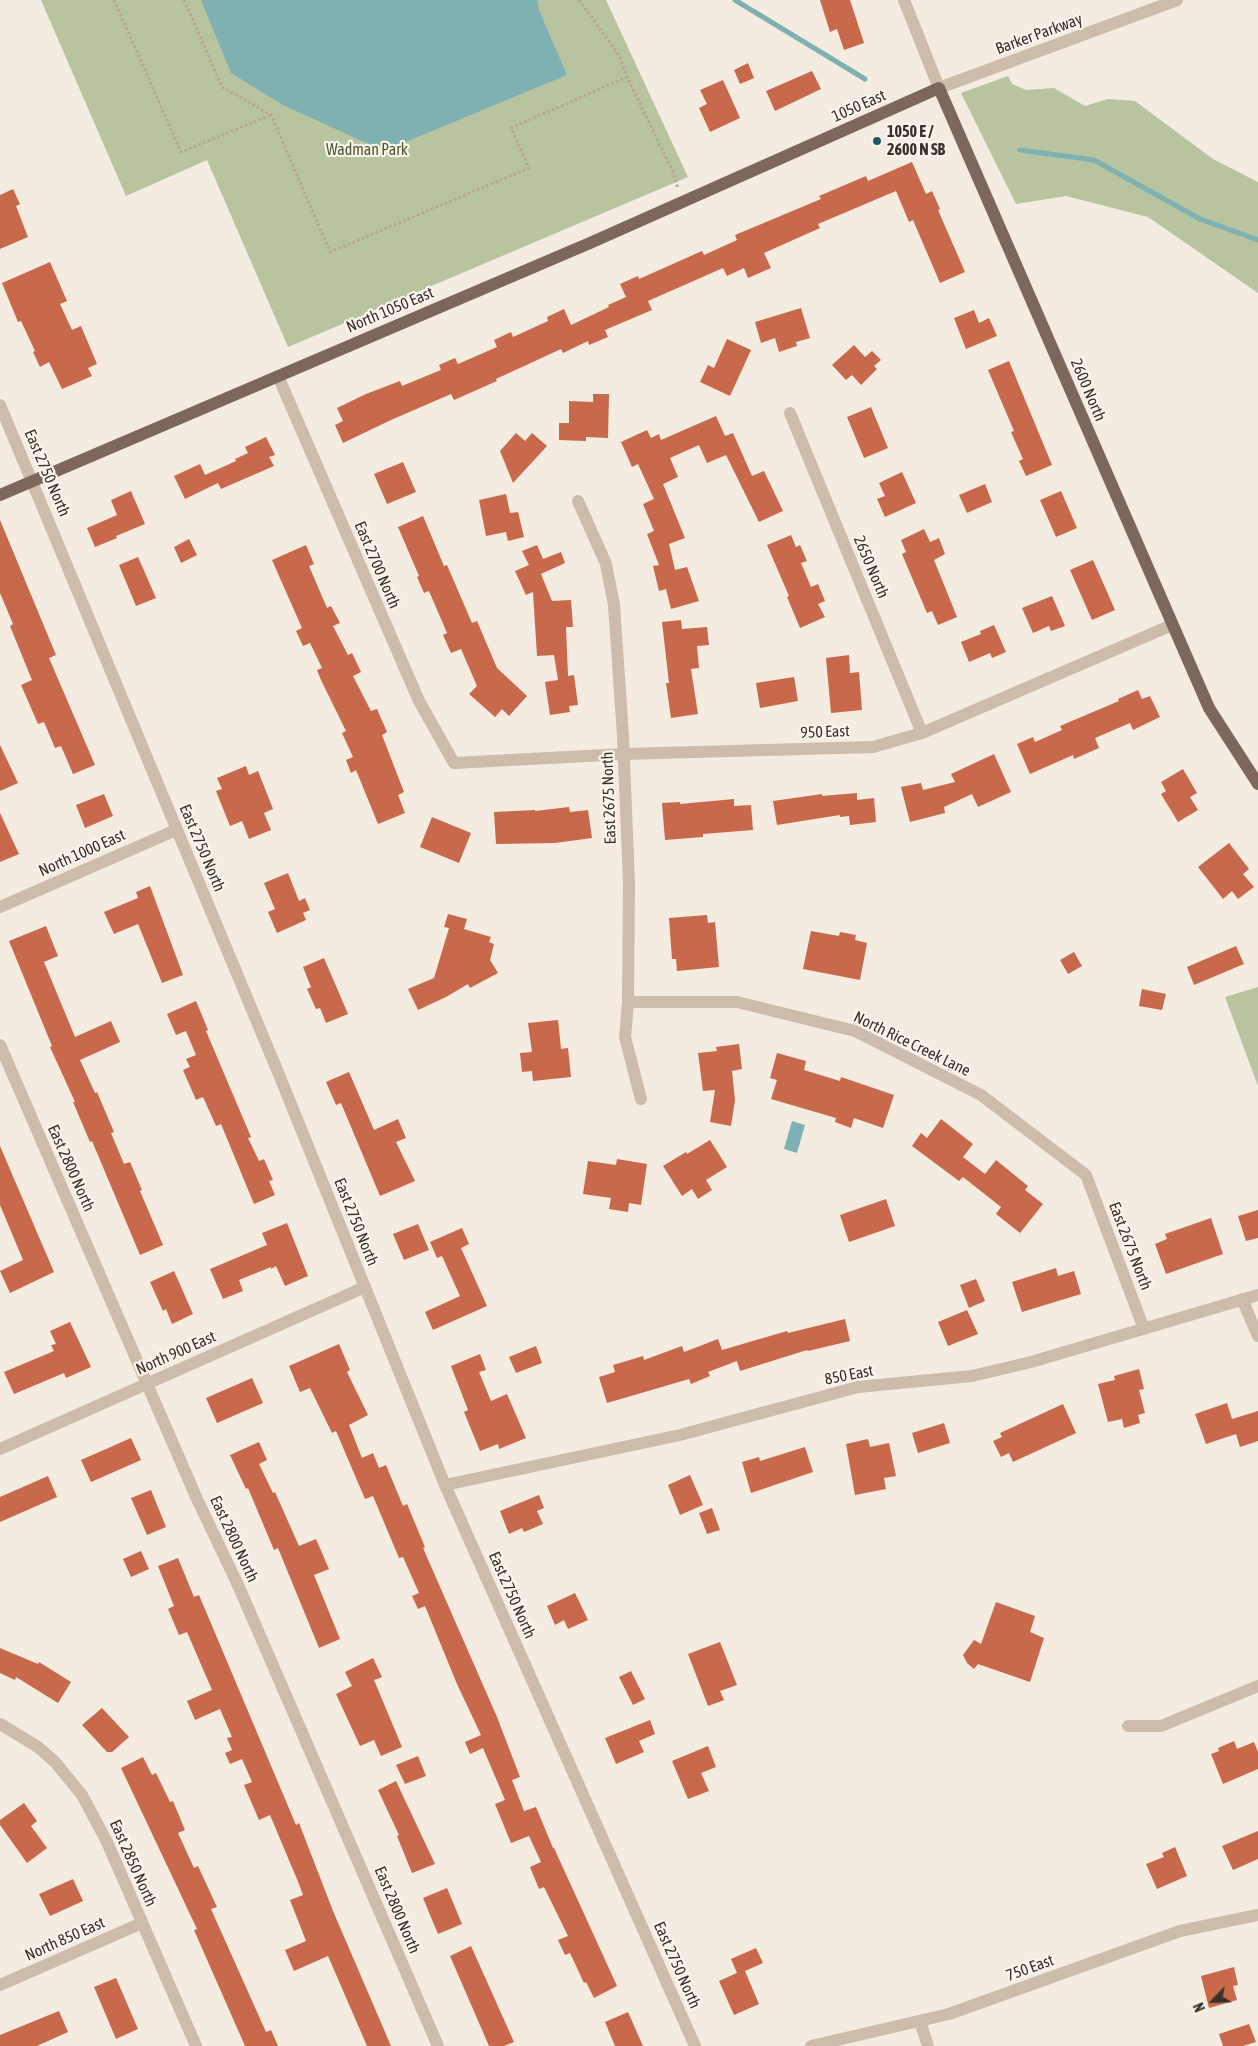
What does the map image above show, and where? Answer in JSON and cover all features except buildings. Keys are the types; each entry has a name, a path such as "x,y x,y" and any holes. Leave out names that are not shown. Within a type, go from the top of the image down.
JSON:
{"main road":[{"name":"1050 East","path":"793,153 939,88"},
{"name":"2600 North","path":"939,88 1209,708 1258,784"},
{"name":"North 1050 East","path":"0,495 793,153"}],"street":[{"name":"2600 North","path":"904,0 939,88"},
{"name":"Barker Parkway","path":"939,88 1177,0"},
{"name":"East 2700 North","path":"278,376 419,701 454,763"},
{"name":"East 2750 North","path":"0,405 33,481 445,1485 695,2046"},
{"name":"2650 North","path":"790,413 922,733"},
{"name":"East 2675 North","path":"578,501 606,564 614,605 624,754 629,882 628,1002 625,1037 642,1099"},
{"name":"950 East","path":"454,763 624,754 873,747 922,733 1172,625"},
{"name":"North 1000 East","path":"0,906 176,830"},
{"name":"North Rice Creek Lane","path":"628,1002 737,1002 855,1031 981,1095 1086,1175"},
{"name":"East 2800 North","path":"0,1045 197,1499 242,1594 438,2046"},
{"name":"East 2675 North","path":"1086,1175 1144,1328"},
{"name":"North 900 East","path":"0,1449 364,1287"},
{"name":"850 East","path":"445,1485 680,1435 858,1387 972,1376 1031,1362 1258,1295"},
{"path":"1242,1299 1258,1336"},
{"path":"1128,1726 1161,1726 1258,1686"},
{"name":"East 2850 North","path":"0,1724 38,1748 60,1767 78,1789 95,1816 196,2046"},
{"name":"750 East","path":"811,2046 949,2014 1180,1931 1258,1915"},
{"name":"North 850 East","path":"0,1985 142,1923"},
{"path":"920,2021 928,2046"}],"path":[{"path":"114,0 181,152 271,115"},
{"path":"184,0 222,86 271,115 330,252 529,168 510,128 627,77"},
{"path":"579,0 620,55 627,77 672,172 682,202"}],"green space":[{"name":"Wadman Park","path":"41,0 606,0 688,177 288,347 207,160 126,196"},
{"path":"1008,76 1012,84 1026,90 1054,88 1085,106 1108,99 1135,101 1213,159 1258,182 1258,293 1148,217 1066,196 1016,204 961,93"},
{"path":"1258,987 1258,1086 1225,997"}],"water":[{"path":"201,0 537,0 539,10 567,75 384,151 283,105 231,73"},
{"path":"792,1121 805,1125 797,1153 784,1149"}],"waterway":[{"path":"735,0 865,79"},
{"path":"1020,150 1094,160 1200,219 1258,240"}],"place":[{"name":"1050 E / 2600 N SB","path":"877,141"}]}
